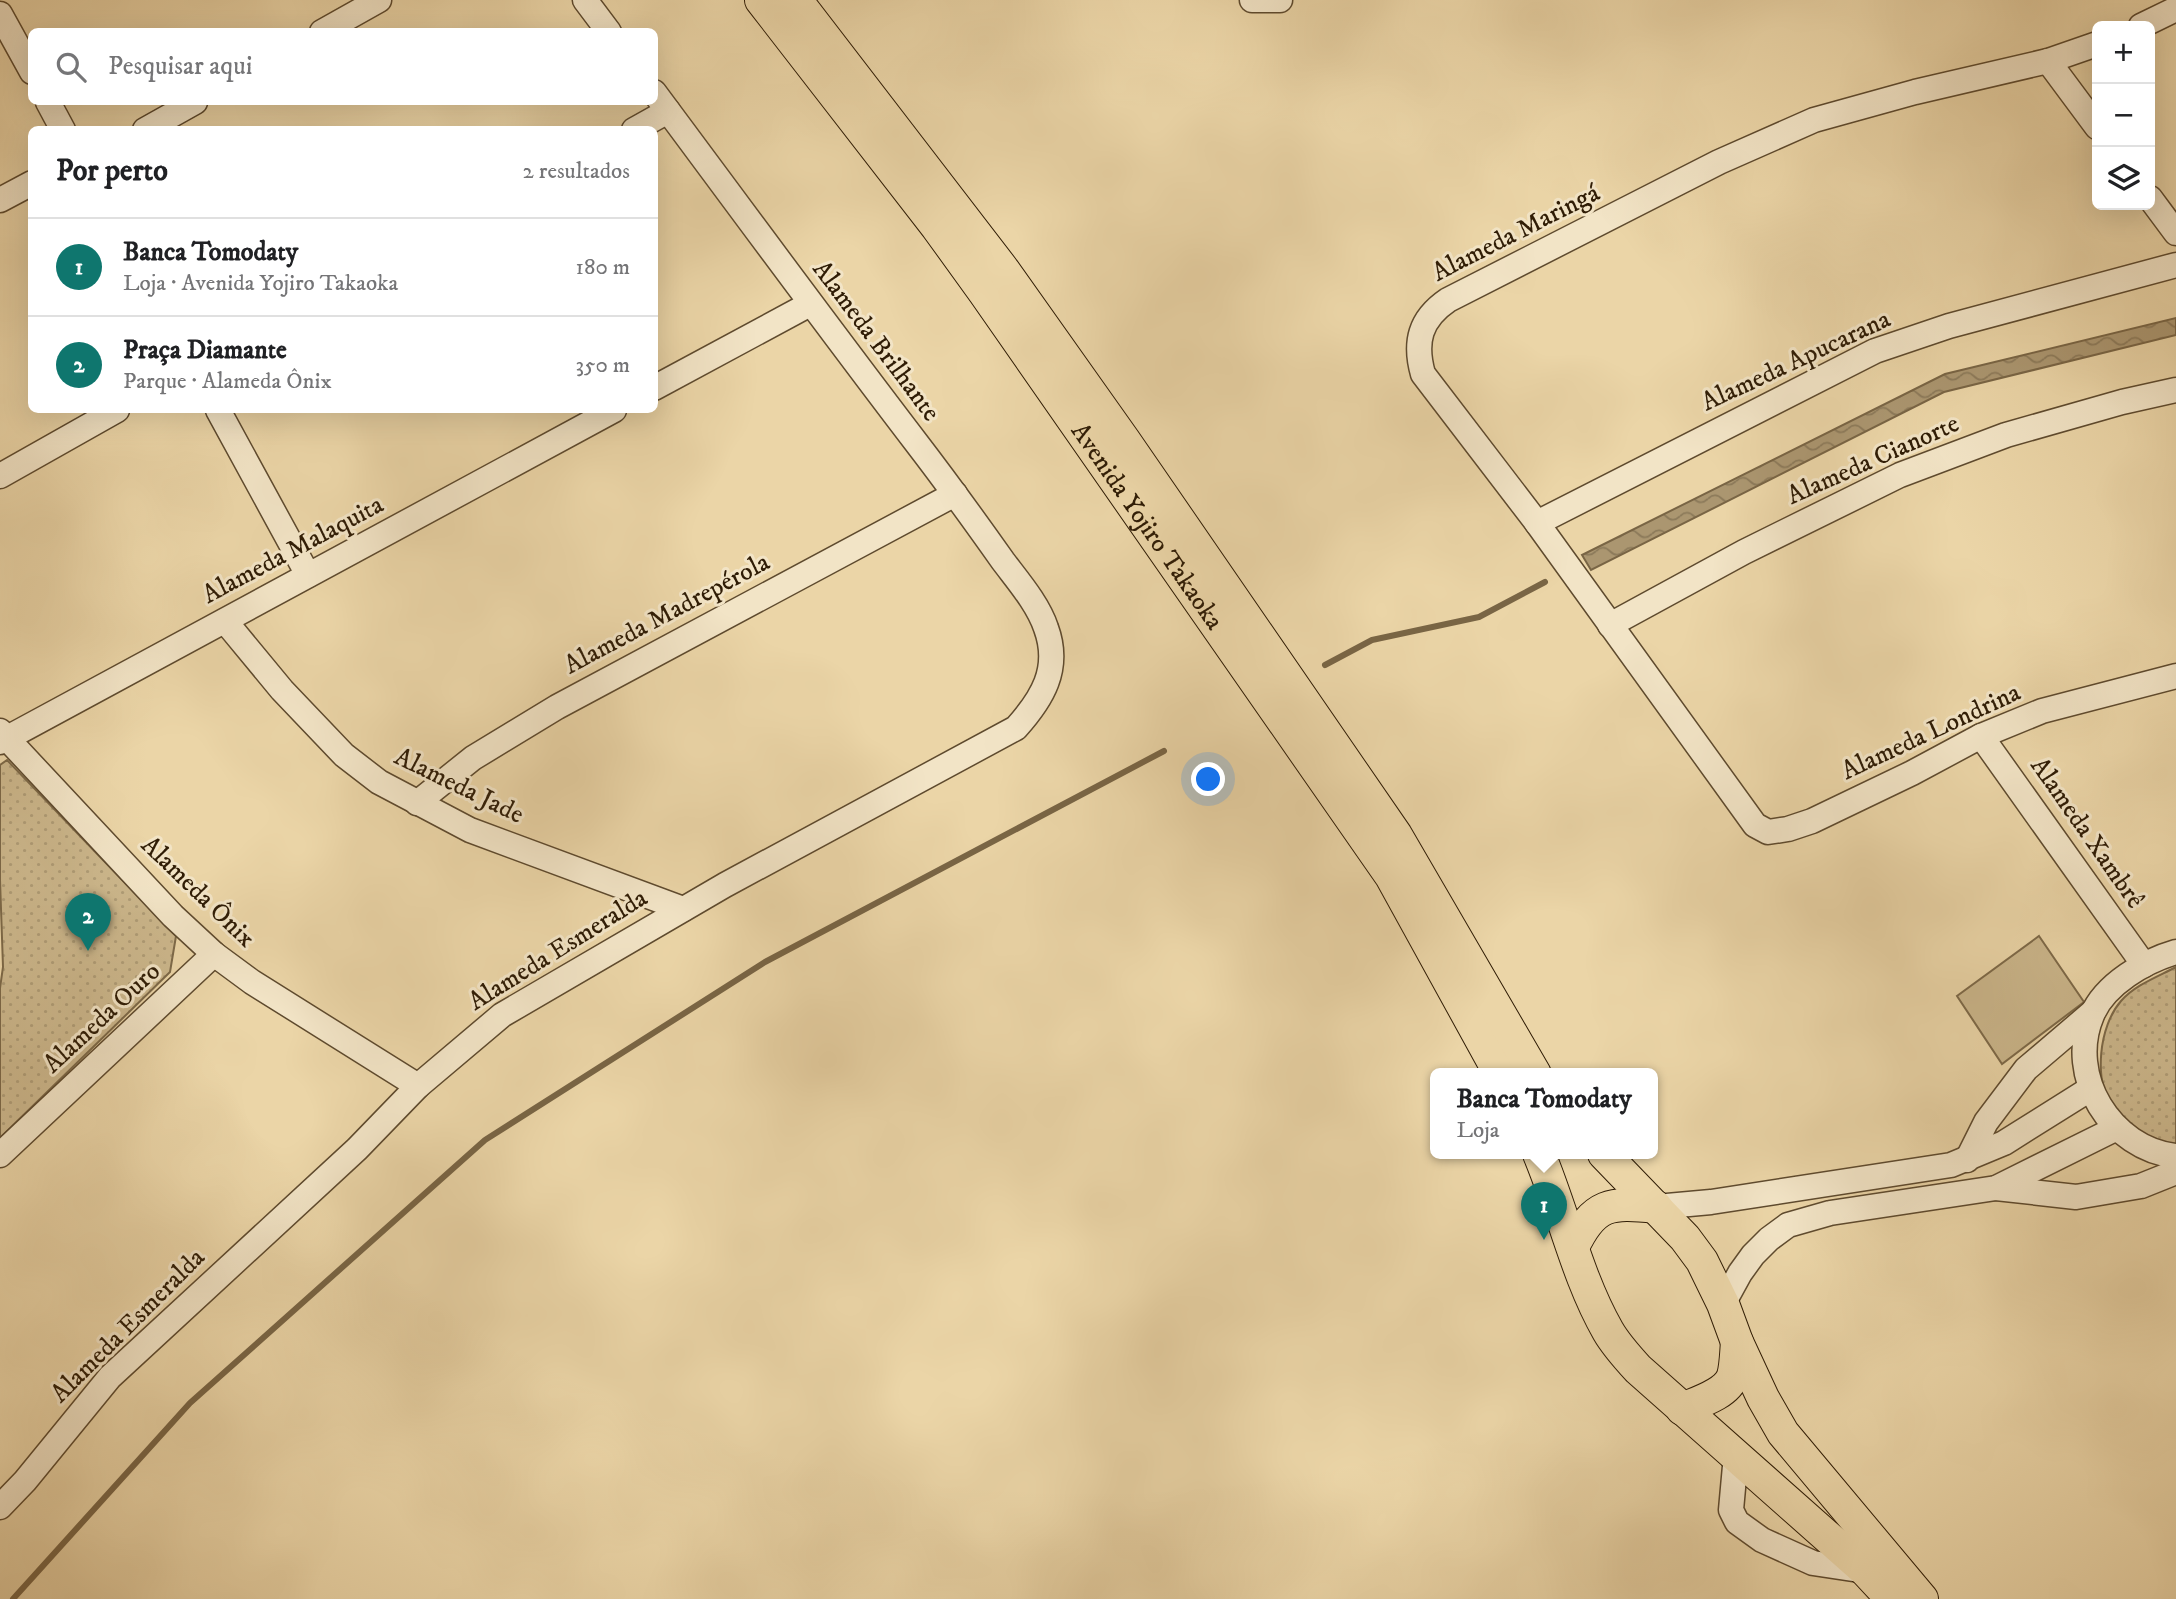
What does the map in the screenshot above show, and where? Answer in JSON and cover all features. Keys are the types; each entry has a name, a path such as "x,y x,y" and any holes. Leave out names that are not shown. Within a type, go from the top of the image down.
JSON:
{"main road":[{"name":"Avenida Yojiro Takaoka","path":"761,0 937,227 1331,787 1391,876 1497,1068"},
{"name":"Avenida Yojiro Takaoka","path":"796,0 1002,268 1388,823 1532,1068"},
{"path":"1541,1159 1607,1329 1620,1349 1682,1409 1866,1571 1892,1599"},
{"path":"1609,1159 1656,1207 1702,1261 1762,1398 1783,1433 1922,1599"},
{"path":"1573,1247 1582,1228 1600,1210 1611,1205 1626,1204 1656,1207"},
{"path":"1682,1409 1714,1395 1733,1377 1737,1342"}],"street":[{"path":"329,28 379,0"},
{"path":"584,0 606,28"},
{"path":"1252,0 1280,0"},
{"path":"2151,21 2176,9"},
{"path":"0,14 28,65"},
{"name":"Alameda Maringá","path":"1755,825 1537,523 1423,374 1418,348 1427,320 1435,309 1448,300 1719,162 1814,120 1915,92 2048,61 2092,46"},
{"path":"2048,61 2092,120"},
{"path":"638,126 662,101"},
{"name":"Alameda Brilhante","path":"662,101 955,494 1028,596 1046,628"},
{"path":"50,105 61,126"},
{"path":"152,126 190,105"},
{"path":"0,200 28,185"},
{"path":"2155,205 2176,233"},
{"name":"Alameda Apucarana","path":"1537,523 1875,351 1950,326 2176,265"},
{"path":"658,386 810,303"},
{"name":"Alameda Cianorte","path":"1610,625 1744,552 1900,475 2006,435 2122,402 2176,390"},
{"path":"0,476 112,413"},
{"path":"220,413 308,575"},
{"name":"Alameda Malaquita","path":"2,737 225,621 608,413"},
{"name":"Alameda Madrepérola","path":"417,803 473,758 557,707 955,494"},
{"name":"Alameda Jade","path":"225,621 282,690 344,755 379,782 470,830 683,909"},
{"name":"Alameda Esmeralda","path":"0,1507 25,1481 110,1377 357,1149 418,1086 502,1014 683,909 1016,728 1034,708 1047,685 1052,660 1046,628"},
{"name":"Alameda Londrina","path":"1755,825 1762,830 1775,832 1812,821 1912,774 1981,736 2042,711 2176,676"},
{"name":"Alameda Xambrê","path":"1981,736 2144,965"},
{"name":"Alameda Ônix","path":"2,737 173,916 214,954 252,982 418,1086"},
{"path":"1967,1160 1986,1122 2026,1069 2093,1012 2112,988 2144,965 2176,951"},
{"name":"Alameda Ouro","path":"0,1155 214,954"},
{"path":"2093,1012 2084,1047 2086,1070 2090,1089 2103,1112 2117,1128 2136,1142 2166,1155 2176,1156"},
{"path":"1656,1207 1782,1192 1951,1165 2004,1143 2090,1089"},
{"path":"1996,1188 2117,1128"},
{"path":"2004,1143 2025,1174"},
{"path":"1723,1304 1753,1255 1787,1225 1830,1213 1996,1188 2076,1197 2141,1186 2176,1172"},
{"path":"1736,1455 1731,1510 1737,1522 1762,1540 1813,1563 1866,1571"}],"shaded area":[{"path":"7,760 176,936 170,972 0,1138 0,988 3,967 0,765"},
{"path":"2039,936 2084,1002 2002,1064 1957,996"},
{"path":"2176,967 2176,1148 2150,1140 2113,1108 2103,1083 2101,1053 2108,1024 2121,1001 2140,986"}],"water":[{"path":"2176,318 2176,335 1944,392 1591,570 1582,555 1945,374"}],"waterway":[{"path":"1325,665 1372,640 1479,617 1545,582"},
{"path":"13,1599 190,1403 485,1140 765,962 1164,751"}],"place":[{"name":"Praça Diamante","path":"88,951"},
{"name":"Banca Tomodaty","path":"1544,1240"}]}
